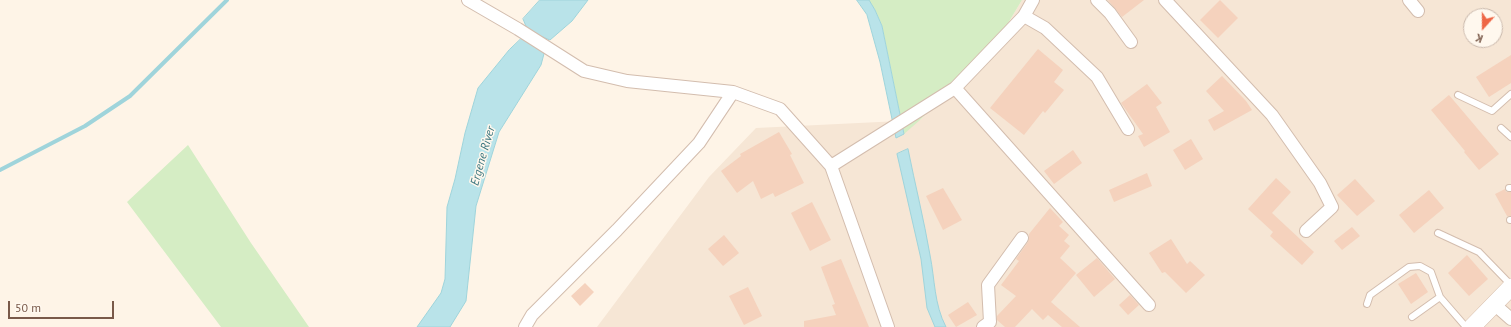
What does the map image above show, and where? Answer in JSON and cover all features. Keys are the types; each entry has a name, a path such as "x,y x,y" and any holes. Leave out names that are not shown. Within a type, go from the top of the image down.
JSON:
{"main road":[{"path":"1472,327 1511,286"}],"street":[{"path":"468,0 518,29 584,71 627,81 733,92 780,109 831,166 888,327"},
{"path":"831,166 955,88 1024,16 1033,0"},
{"path":"1097,0 1110,13 1131,42"},
{"path":"1165,0 1272,115 1320,183 1332,206 1306,231"},
{"path":"1409,0 1418,12"},
{"path":"1024,16 1045,28 1097,77 1128,129"},
{"path":"955,88 1149,305"},
{"path":"525,327 532,314 617,230 699,144 733,92"},
{"path":"983,327 990,322 988,285 1022,238"},
{"path":"1494,304 1511,319"}],"lane":[{"path":"1458,95 1492,111 1511,94"},
{"path":"1501,128 1511,137"},
{"path":"1438,233 1479,252 1511,286"},
{"path":"1367,304 1370,295 1408,267 1420,266 1431,272 1440,297 1466,327"},
{"path":"1412,317 1440,297"}],"shaded area":[{"path":"1022,0 1511,0 1511,327 597,327 709,177 756,128 920,120 998,40"}],"green space":[{"path":"869,0 1022,0 998,40 920,120 904,134 882,26"},
{"path":"188,145 251,243 309,327 221,327 127,202"}],"water":[{"path":"540,0 588,0 572,21 550,40 528,31 523,19"},
{"path":"857,0 869,0 882,26 904,134 896,138 880,62 867,15"},
{"name":"Ergene River","path":"522,38 545,50 541,65 499,132 476,206 466,301 450,327 417,327 441,293 445,279 447,207 465,133 478,88 509,50"},
{"path":"908,149 928,242 937,301 946,327 935,327 927,308 921,259 897,154"}],"building":[{"path":"1108,0 1144,0 1122,17"},
{"path":"1220,0 1238,18 1218,38 1200,20"},
{"path":"1038,49 1063,70 1054,82 1064,90 1045,113 1043,111 1024,135 990,108"},
{"path":"1511,55 1511,83 1489,97 1476,77"},
{"path":"1222,76 1246,101 1252,110 1214,131 1208,120 1224,111 1206,91"},
{"path":"1147,84 1162,103 1156,107 1170,132 1144,147 1138,136 1143,134 1121,103"},
{"path":"1449,95 1499,154 1479,170 1431,110"},
{"path":"779,132 792,154 790,155 804,183 775,197 773,193 761,199 753,181 737,193 721,171 741,156 740,154"},
{"path":"1191,139 1203,159 1185,170 1173,150"},
{"path":"1073,150 1082,163 1054,184 1044,171"},
{"path":"1147,173 1152,186 1114,202 1109,190"},
{"path":"1276,178 1291,192 1272,213 1314,252 1302,265 1270,236 1273,232 1248,209"},
{"path":"1355,179 1375,201 1357,216 1337,195"},
{"path":"943,188 962,220 943,230 926,196"},
{"path":"1505,189 1506,192 1511,192 1511,216 1507,216 1495,194"},
{"path":"1429,190 1444,208 1414,233 1399,215"},
{"path":"812,202 831,240 810,251 791,213"},
{"path":"1050,208 1063,222 1059,226 1069,235 1064,241 1070,246 1060,258 1076,273 1051,302 1080,327 1062,327 1048,315 1043,320 1032,309 1015,327 1005,327 997,320 997,316 1016,296 1001,285 1019,261 1016,259 1028,242 1029,234"},
{"path":"1352,227 1360,236 1342,250 1334,241"},
{"path":"724,235 739,253 723,266 708,249"},
{"path":"1171,239 1187,264 1190,261 1205,275 1186,293 1165,272 1162,273 1149,253"},
{"path":"1467,255 1488,279 1469,296 1448,273"},
{"path":"1097,258 1115,279 1094,297 1076,275"},
{"path":"841,259 869,327 804,327 804,321 836,315 832,305 835,304 821,267"},
{"path":"1416,273 1428,292 1411,304 1398,284"},
{"path":"585,283 594,292 580,306 571,296"},
{"path":"748,287 762,316 744,325 729,296"},
{"path":"1130,295 1139,305 1128,315 1119,305"},
{"path":"968,302 977,315 956,327 948,315"}],"waterway":[{"path":"0,170 85,126 130,96 227,0"}]}
